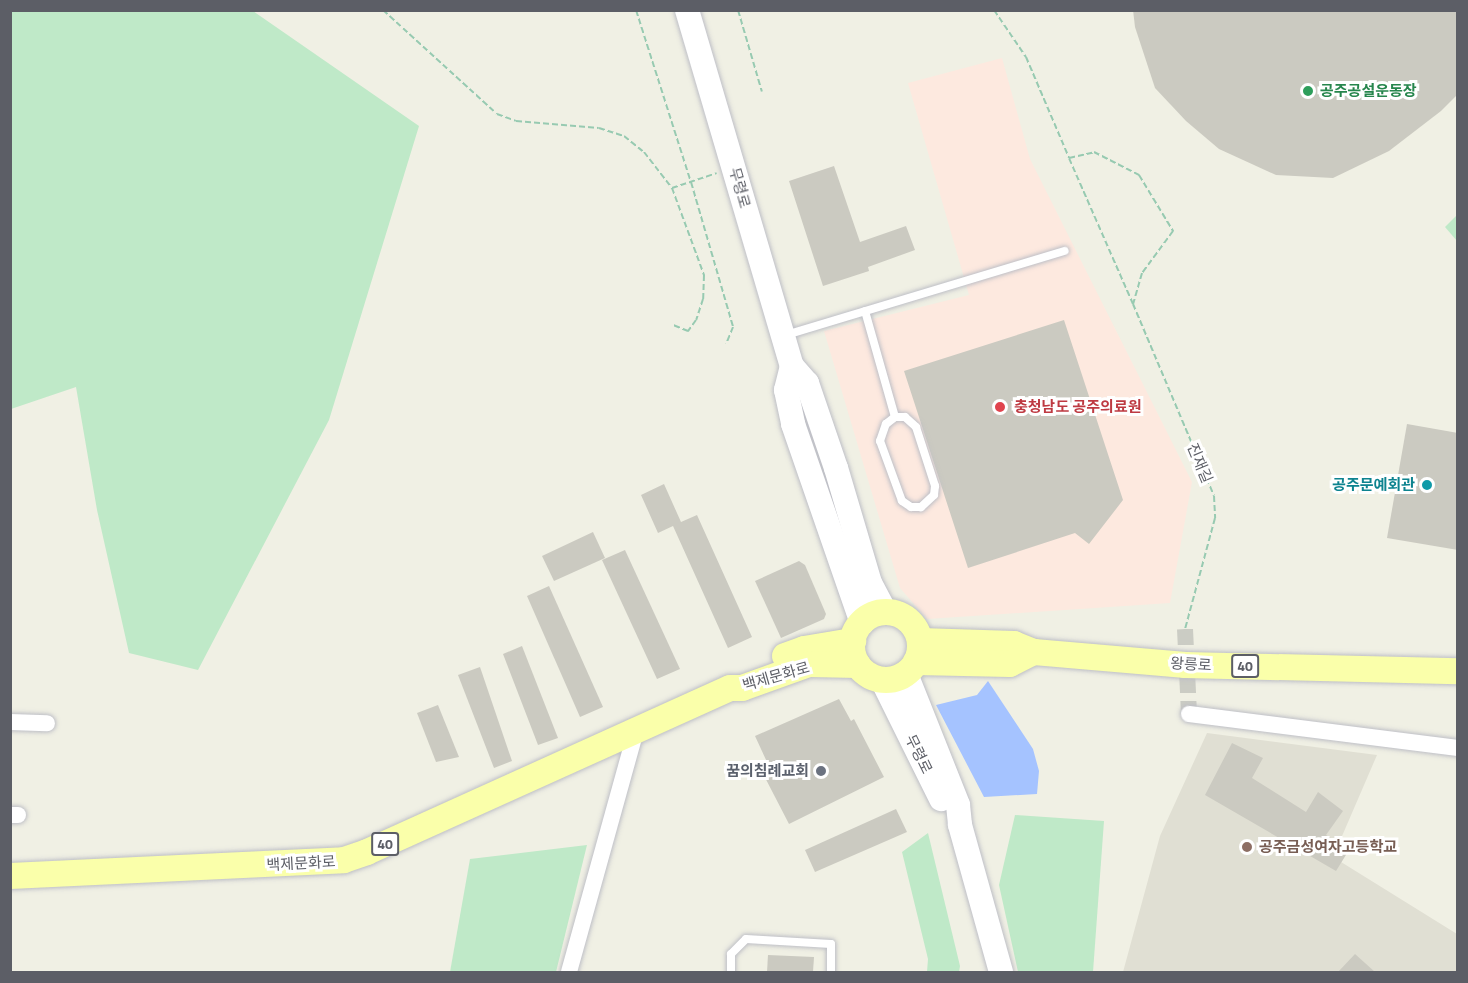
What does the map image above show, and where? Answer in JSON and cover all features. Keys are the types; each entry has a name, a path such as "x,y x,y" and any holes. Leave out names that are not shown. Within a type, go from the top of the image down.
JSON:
{"main road":[{"name":"무령로","path":"687,10 792,366 807,383 836,468 870,583 886,613"},
{"name":"무령로","path":"792,366 786,390 793,424 858,643"},
{"name":"백제문화로","path":"10,876 344,860 367,852 730,688 738,674 804,649 858,643 869,617 886,613"},
{"path":"858,643 873,677 906,664 912,624 904,618 886,613"},
{"name":"왕릉로","path":"906,664 1014,644 1034,652 1185,665 1458,671"},
{"name":"무령로","path":"906,664 958,805 960,825 1001,972"}],"street":[{"path":"1189,714 1458,748"},
{"path":"10,722 47,723"},
{"path":"569,972 636,731"}],"lane":[{"path":"783,336 1065,251"},
{"path":"865,311 895,417"},
{"path":"895,417 905,417 916,427 935,486 934,495 921,507 911,507 902,501 880,441 886,424 895,417"},
{"path":"731,972 731,954 746,939 831,944 831,972"}],"path":[{"path":"383,10 497,114 516,121 599,128 624,136 644,152 672,188 704,276 703,299 696,320 688,331 673,325"},
{"path":"636,10 691,182 733,327 726,344"},
{"path":"738,10 762,92"},
{"name":"진재길","path":"994,10 1026,57 1214,496 1215,518 1185,628"},
{"path":"1069,158 1094,152 1139,175 1173,231 1142,273 1133,304"},
{"path":"672,188 734,167"}],"shaded area":[{"name":"충청남도 공주의료원","path":"1002,58 1030,159 1192,482 1170,603 927,619 900,588 824,331 969,295 908,83"},
{"name":"공주금성여자고등학교","path":"1207,733 1377,755 1333,857 1457,934 1457,972 1123,972 1160,836"}],"green space":[{"path":"10,11 253,11 419,126 329,420 198,670 129,653 97,510 76,387 11,409"},
{"path":"1457,215 1457,241 1445,227"},
{"path":"1015,815 1104,821 1093,972 1018,972 999,885"},
{"path":"928,833 960,966 959,972 927,972 928,959 902,852"},
{"path":"587,845 556,972 450,972 470,859"}],"water":[{"path":"988,681 1033,749 1039,771 1037,794 984,797 936,705 977,695"}],"building":[{"name":"공주공설운동장","path":"1133,10 1458,10 1458,94 1441,111 1389,151 1333,178 1276,175 1219,149 1186,121 1155,88 1135,27"},
{"path":"834,166 860,242 906,226 915,250 868,267 869,271 823,286 789,181"},
{"name":"충청남도 공주의료원","path":"1064,320 1123,500 1089,544 1075,533 968,568 904,371"},
{"name":"공주문예회관","path":"1407,424 1458,433 1458,550 1387,538"},
{"path":"664,484 681,522 697,515 752,637 728,648 673,526 658,533 641,495"},
{"path":"593,532 605,558 554,581 542,556"},
{"path":"625,550 680,669 657,679 602,560"},
{"path":"799,561 805,565 826,614 824,619 781,638 755,581"},
{"path":"549,586 603,707 580,717 527,596"},
{"path":"522,646 558,738 538,745 503,654"},
{"path":"480,667 512,761 494,768 458,675"},
{"name":"꿈의침례교회","path":"839,699 851,721 854,719 884,777 789,824 759,766 767,762 755,736"},
{"path":"438,705 459,757 436,762 417,713"},
{"path":"1232,743 1263,758 1252,778 1306,812 1318,792 1343,811 1326,835 1349,850 1336,871 1205,795"},
{"path":"896,809 907,832 815,872 805,850"},
{"path":"1355,954 1375,972 1338,972"},
{"path":"768,955 814,957 813,972 767,972"}],"tunnel":[{"path":"1185,629 1189,714"}],"place":[{"name":"공주공설운동장","path":"1308,91"},
{"name":"충청남도 공주의료원","path":"1000,407"},
{"name":"공주문예회관","path":"1427,485"},
{"name":"꿈의침례교회","path":"821,771"},
{"name":"공주금성여자고등학교","path":"1247,847"}]}
